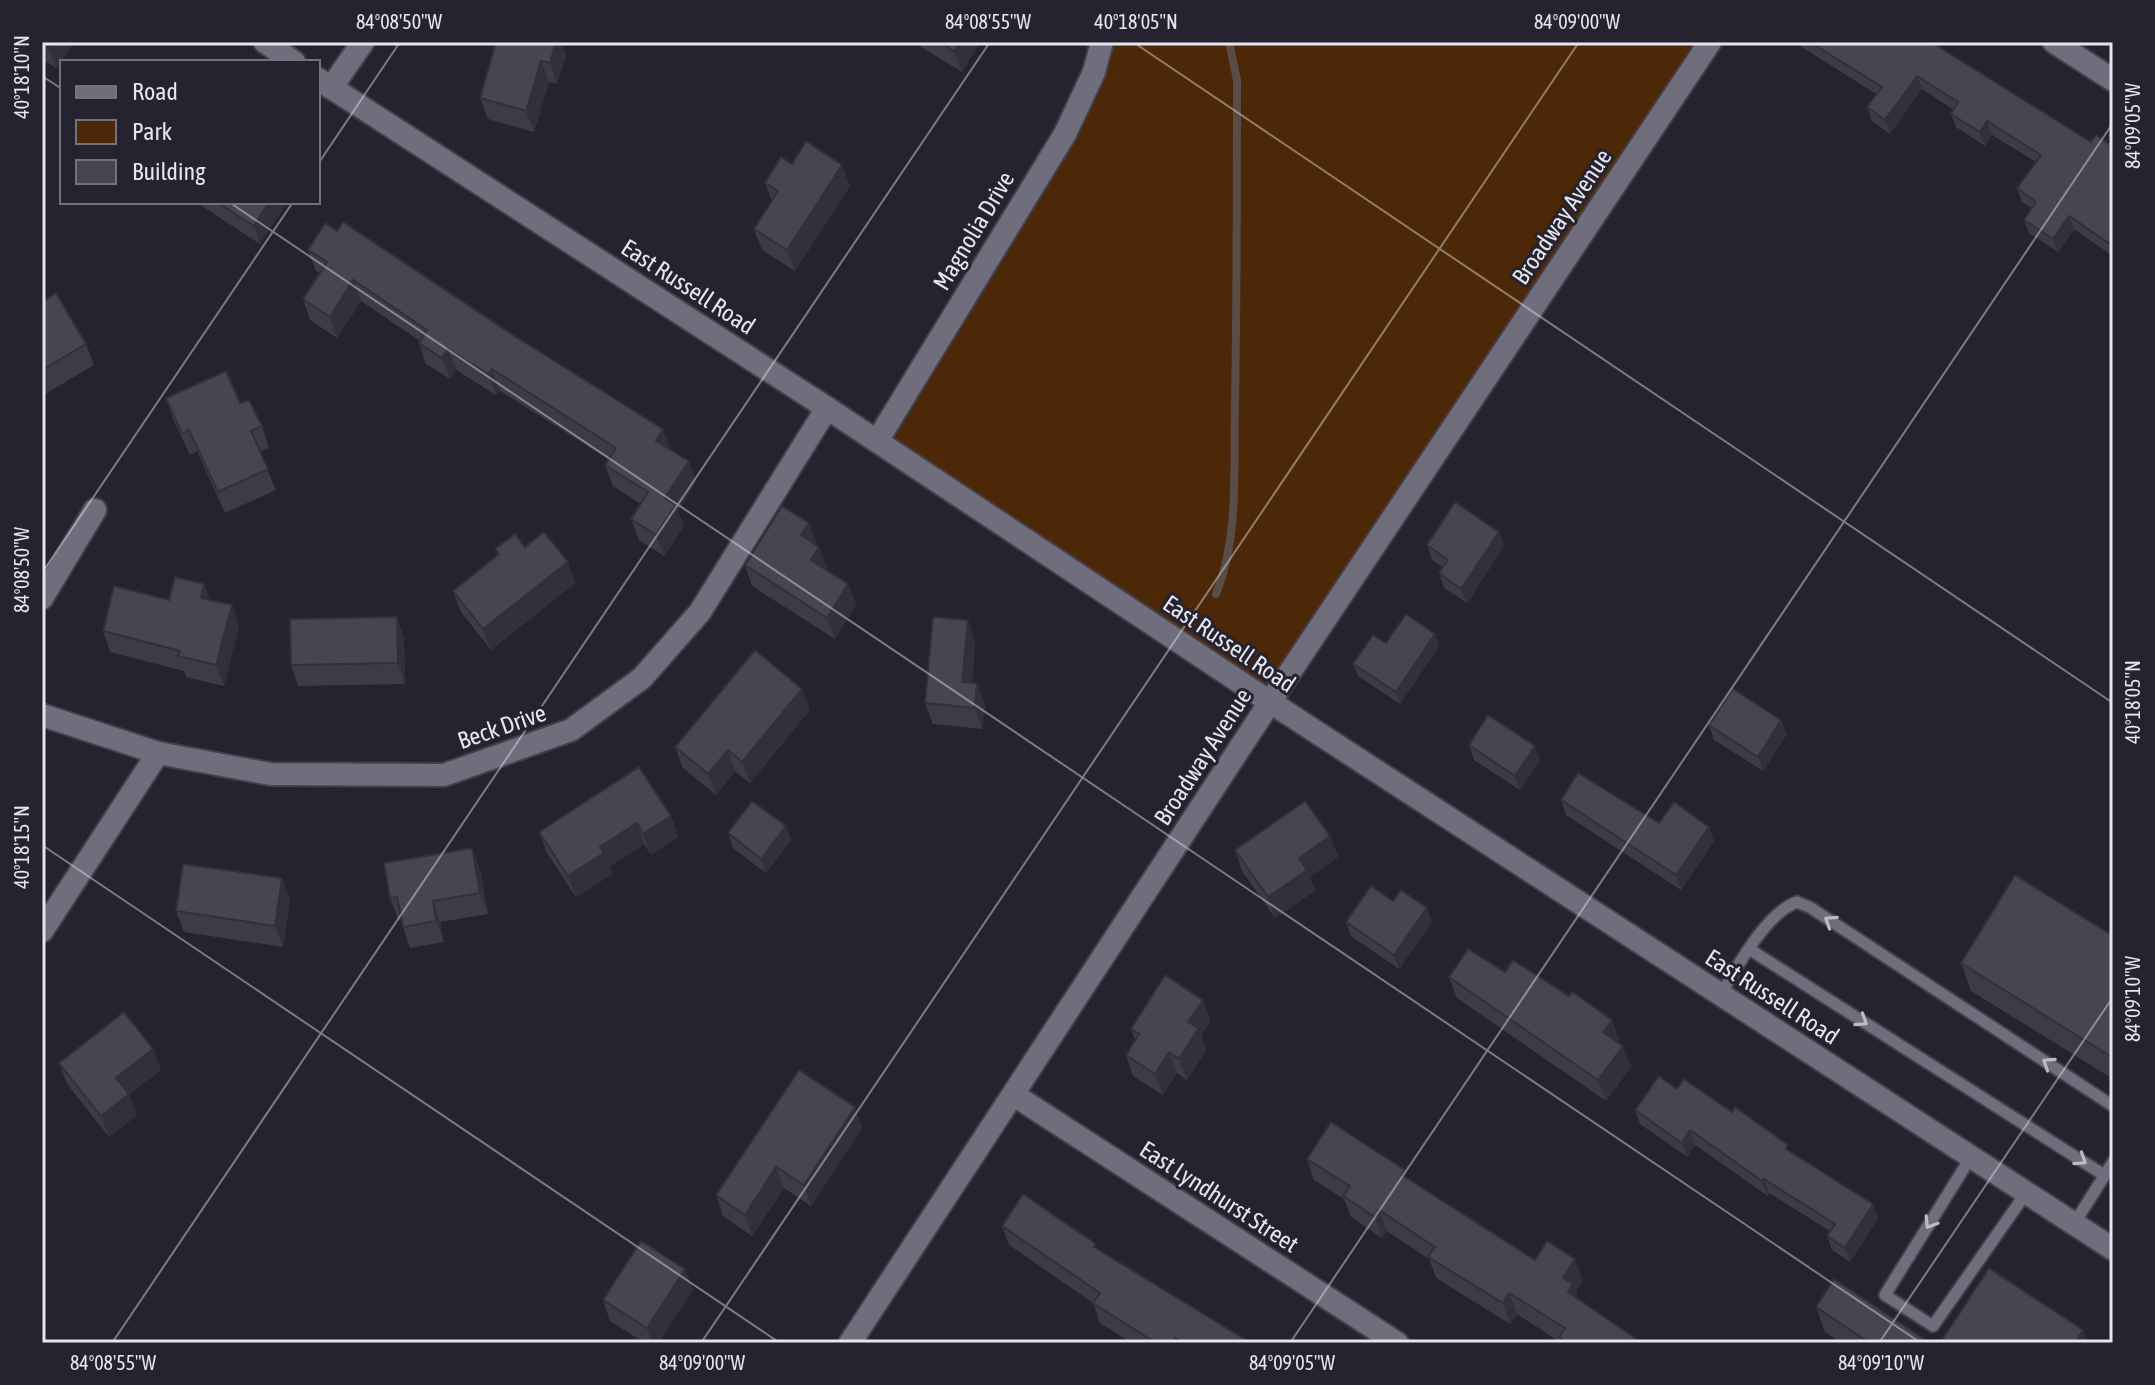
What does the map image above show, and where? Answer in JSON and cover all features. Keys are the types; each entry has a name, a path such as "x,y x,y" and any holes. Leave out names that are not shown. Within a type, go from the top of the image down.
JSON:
{"street":[{"path":"265,42 291,60"},
{"path":"324,84 363,42"},
{"name":"Magnolia Drive","path":"877,441 1065,134 1094,72 1102,42"},
{"name":"Broadway Avenue","path":"850,1343 1270,702 1710,42"},
{"path":"2054,42 2113,80"},
{"name":"East Russell Road","path":"324,84 827,408 1270,702 2113,1249"},
{"name":"Beck Drive","path":"42,715 158,753 270,774 444,775 571,730 642,678 700,612 827,408"},
{"path":"42,598 95,510"},
{"path":"42,931 158,753"},
{"name":"East Lyndhurst Street","path":"1014,1095 1397,1343"}],"lane":[{"path":"1721,994 1749,949 1787,906 1797,902 1811,908 2113,1106"},
{"path":"1749,949 2104,1175"},
{"path":"1971,1157 1885,1295 1897,1303 1933,1326 2026,1193"},
{"path":"2074,1224 2113,1162"}],"green space":[{"path":"1102,42 1710,42 1270,702 877,441 1065,134"}],"building":[{"path":"496,42 556,42 550,63 541,61 526,111 480,98"},
{"path":"939,42 960,42 954,51"},
{"path":"1810,42 1931,42 2091,142 2096,135 2113,147 2113,246 2069,216 2053,239 2024,220 2036,202 2017,188 2041,155 1987,121 1980,132 1951,114 1958,102 1917,76 1885,120 1867,107 1882,87"},
{"path":"806,141 842,165 787,250 754,229 778,191 765,183 781,157 792,164"},
{"path":"220,204 268,204 254,226"},
{"path":"343,222 513,335 663,429 656,441 689,461 665,498 676,505 656,535 631,519 648,492 605,465 616,448 492,369 488,374 448,349 442,358 419,343 427,330 353,280 330,317 303,299 327,262 308,250 325,223 337,231"},
{"path":"56,293 86,344 42,370 42,302"},
{"path":"226,371 240,403 249,400 262,426 251,431 268,469 218,492 189,430 182,434 166,398"},
{"path":"1455,502 1499,532 1461,589 1439,573 1448,560 1427,545"},
{"path":"782,506 809,523 801,535 819,547 811,560 848,584 827,618 745,565"},
{"path":"544,532 568,562 483,629 453,591 499,554 495,549 515,534 525,547"},
{"path":"175,577 204,584 201,598 232,605 216,665 178,656 180,651 103,631 114,586 169,600"},
{"path":"1406,614 1435,634 1396,692 1353,664 1373,635 1386,643"},
{"path":"397,617 398,663 291,665 290,619"},
{"path":"933,617 968,620 962,682 977,683 975,708 925,703"},
{"path":"755,650 802,689 742,762 728,750 708,774 675,747"},
{"path":"1733,689 1781,720 1758,757 1709,725"},
{"path":"1488,715 1535,746 1515,776 1469,745"},
{"path":"639,767 671,816 643,834 637,823 600,847 604,853 568,876 539,832"},
{"path":"1578,773 1659,823 1674,802 1709,827 1676,875 1561,800"},
{"path":"752,801 786,826 761,859 728,833"},
{"path":"1305,801 1330,836 1299,858 1307,870 1268,897 1235,850"},
{"path":"472,848 480,893 433,901 436,921 403,927 397,897 390,898 384,863"},
{"path":"183,864 282,878 275,926 176,911"},
{"path":"2015,875 2113,936 2113,1058 1961,963"},
{"path":"1371,886 1393,901 1401,890 1427,908 1394,955 1346,922"},
{"path":"1468,949 1505,972 1513,960 1569,996 1573,992 1612,1020 1603,1032 1623,1046 1598,1080 1449,977"},
{"path":"1165,975 1203,1000 1188,1022 1199,1028 1179,1059 1169,1052 1155,1074 1126,1055 1139,1034 1131,1029"},
{"path":"124,1012 153,1049 116,1078 129,1094 101,1116 59,1063"},
{"path":"799,1070 855,1107 804,1185 776,1167 745,1215 716,1195"},
{"path":"1659,1076 1677,1089 1684,1079 1732,1112 1735,1107 1788,1145 1786,1149 1873,1204 1845,1248 1827,1236 1835,1224 1764,1179 1762,1181 1690,1130 1682,1143 1635,1110"},
{"path":"1331,1122 1405,1170 1402,1175 1535,1260 1547,1241 1575,1259 1563,1278 1573,1284 1568,1292 1642,1343 1568,1343 1559,1337 1565,1328 1509,1293 1503,1303 1428,1257 1435,1247 1379,1210 1375,1217 1343,1196 1350,1186 1307,1159"},
{"path":"1023,1194 1096,1244 1094,1247 1251,1343 1183,1343 1175,1338 1172,1343 1156,1343 1093,1303 1100,1293 1002,1226"},
{"path":"641,1241 685,1269 647,1328 603,1300"},
{"path":"1989,1268 2083,1330 2075,1343 1940,1343"},
{"path":"1834,1279 1930,1343 1870,1343 1816,1307"}],"waterway":[{"path":"1216,594 1229,548 1234,475 1237,80 1229,42"}]}
